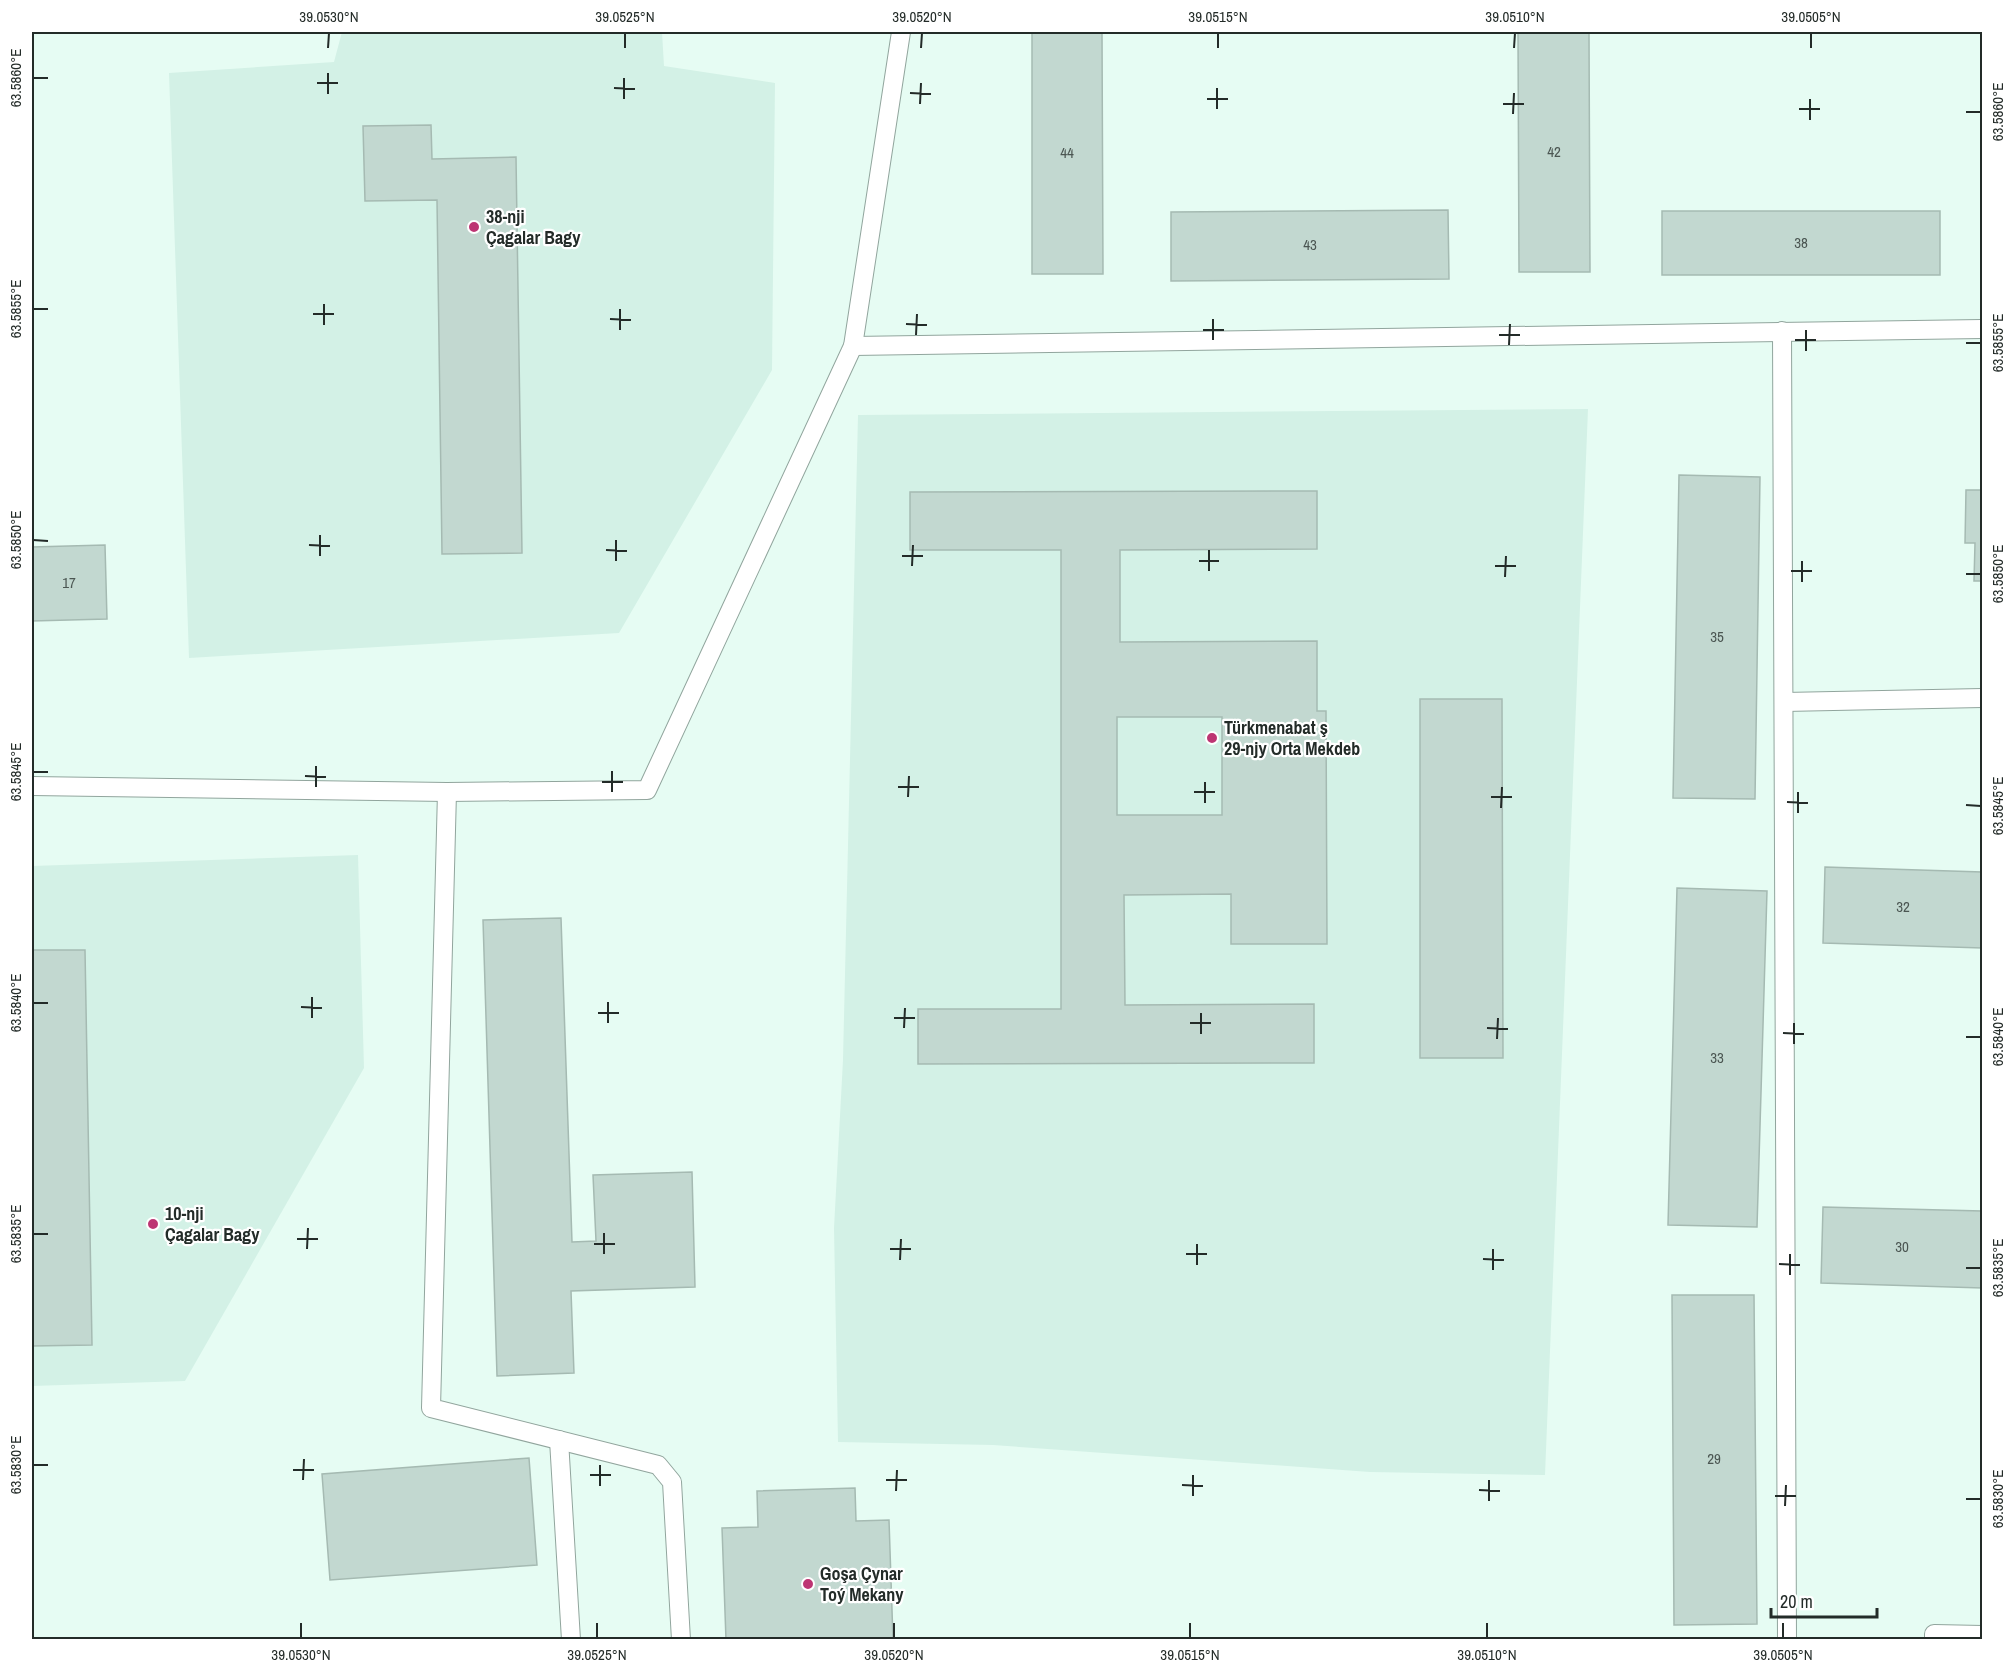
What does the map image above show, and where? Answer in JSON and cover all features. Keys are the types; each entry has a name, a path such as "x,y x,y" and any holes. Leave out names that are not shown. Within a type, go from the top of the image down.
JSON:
{"lane":[{"path":"32,786 447,792 647,790 853,346 901,32"},
{"path":"853,346 1782,330 1983,329"},
{"path":"1782,330 1787,1640"},
{"path":"1784,702 1983,698"},
{"path":"447,792 431,1408 658,1466 672,1482 681,1640"},
{"path":"559,1440 571,1640"},
{"path":"1934,1640 1935,1634 1983,1635"}],"shaded area":[{"name":"38-nji Çagalar Bagy","path":"342,32 662,32 664,66 775,83 772,370 619,633 189,658 169,73 334,62"},
{"name":"Türkmenabat ş 29-njy Orta Mekdeb","path":"1588,409 1545,1475 1370,1472 993,1445 838,1442 834,1228 843,1060 858,415"},
{"name":"10-nji Çagalar Bagy","path":"358,855 364,1068 185,1381 32,1386 32,866"}],"building":[{"path":"1032,32 1102,32 1103,274 1032,274"},
{"path":"1518,32 1589,32 1590,272 1519,272"},
{"path":"431,125 432,159 516,157 522,553 442,554 437,200 365,201 363,126"},
{"path":"1448,210 1449,279 1171,281 1171,212"},
{"path":"1662,211 1940,211 1940,275 1662,275"},
{"path":"1679,475 1760,477 1755,799 1673,798"},
{"path":"1966,490 1982,490 1982,581 1974,581 1975,543 1965,543"},
{"path":"1317,491 1317,549 1120,550 1120,642 1317,641 1317,711 1326,711 1327,944 1231,944 1231,894 1124,895 1125,1005 1314,1004 1314,1063 918,1064 918,1009 1061,1009 1061,550 910,550 910,492","holes":["1117,717 1222,717 1222,815 1117,815"]},
{"path":"105,545 107,619 32,621 32,547"},
{"path":"1420,699 1502,699 1503,1058 1420,1058"},
{"path":"1825,867 1982,872 1982,948 1823,943"},
{"path":"1677,888 1767,891 1757,1227 1668,1225"},
{"path":"561,918 572,1242 596,1241 593,1175 692,1172 695,1287 571,1291 574,1373 497,1376 483,920"},
{"path":"32,950 85,950 92,1345 32,1346"},
{"path":"1823,1207 1982,1211 1982,1288 1821,1283"},
{"path":"1672,1295 1754,1295 1757,1624 1674,1625"},
{"path":"529,1458 537,1565 330,1580 322,1474"},
{"name":"Goşa Çynar Toý Mekany","path":"855,1488 856,1521 889,1520 893,1640 726,1640 722,1528 758,1527 757,1491"}],"place":[{"name":"38-nji Çagalar Bagy","path":"474,227"},
{"name":"Türkmenabat ş 29-njy Orta Mekdeb","path":"1212,738"},
{"name":"10-nji Çagalar Bagy","path":"153,1224"},
{"name":"Goşa Çynar Toý Mekany","path":"808,1584"}]}
